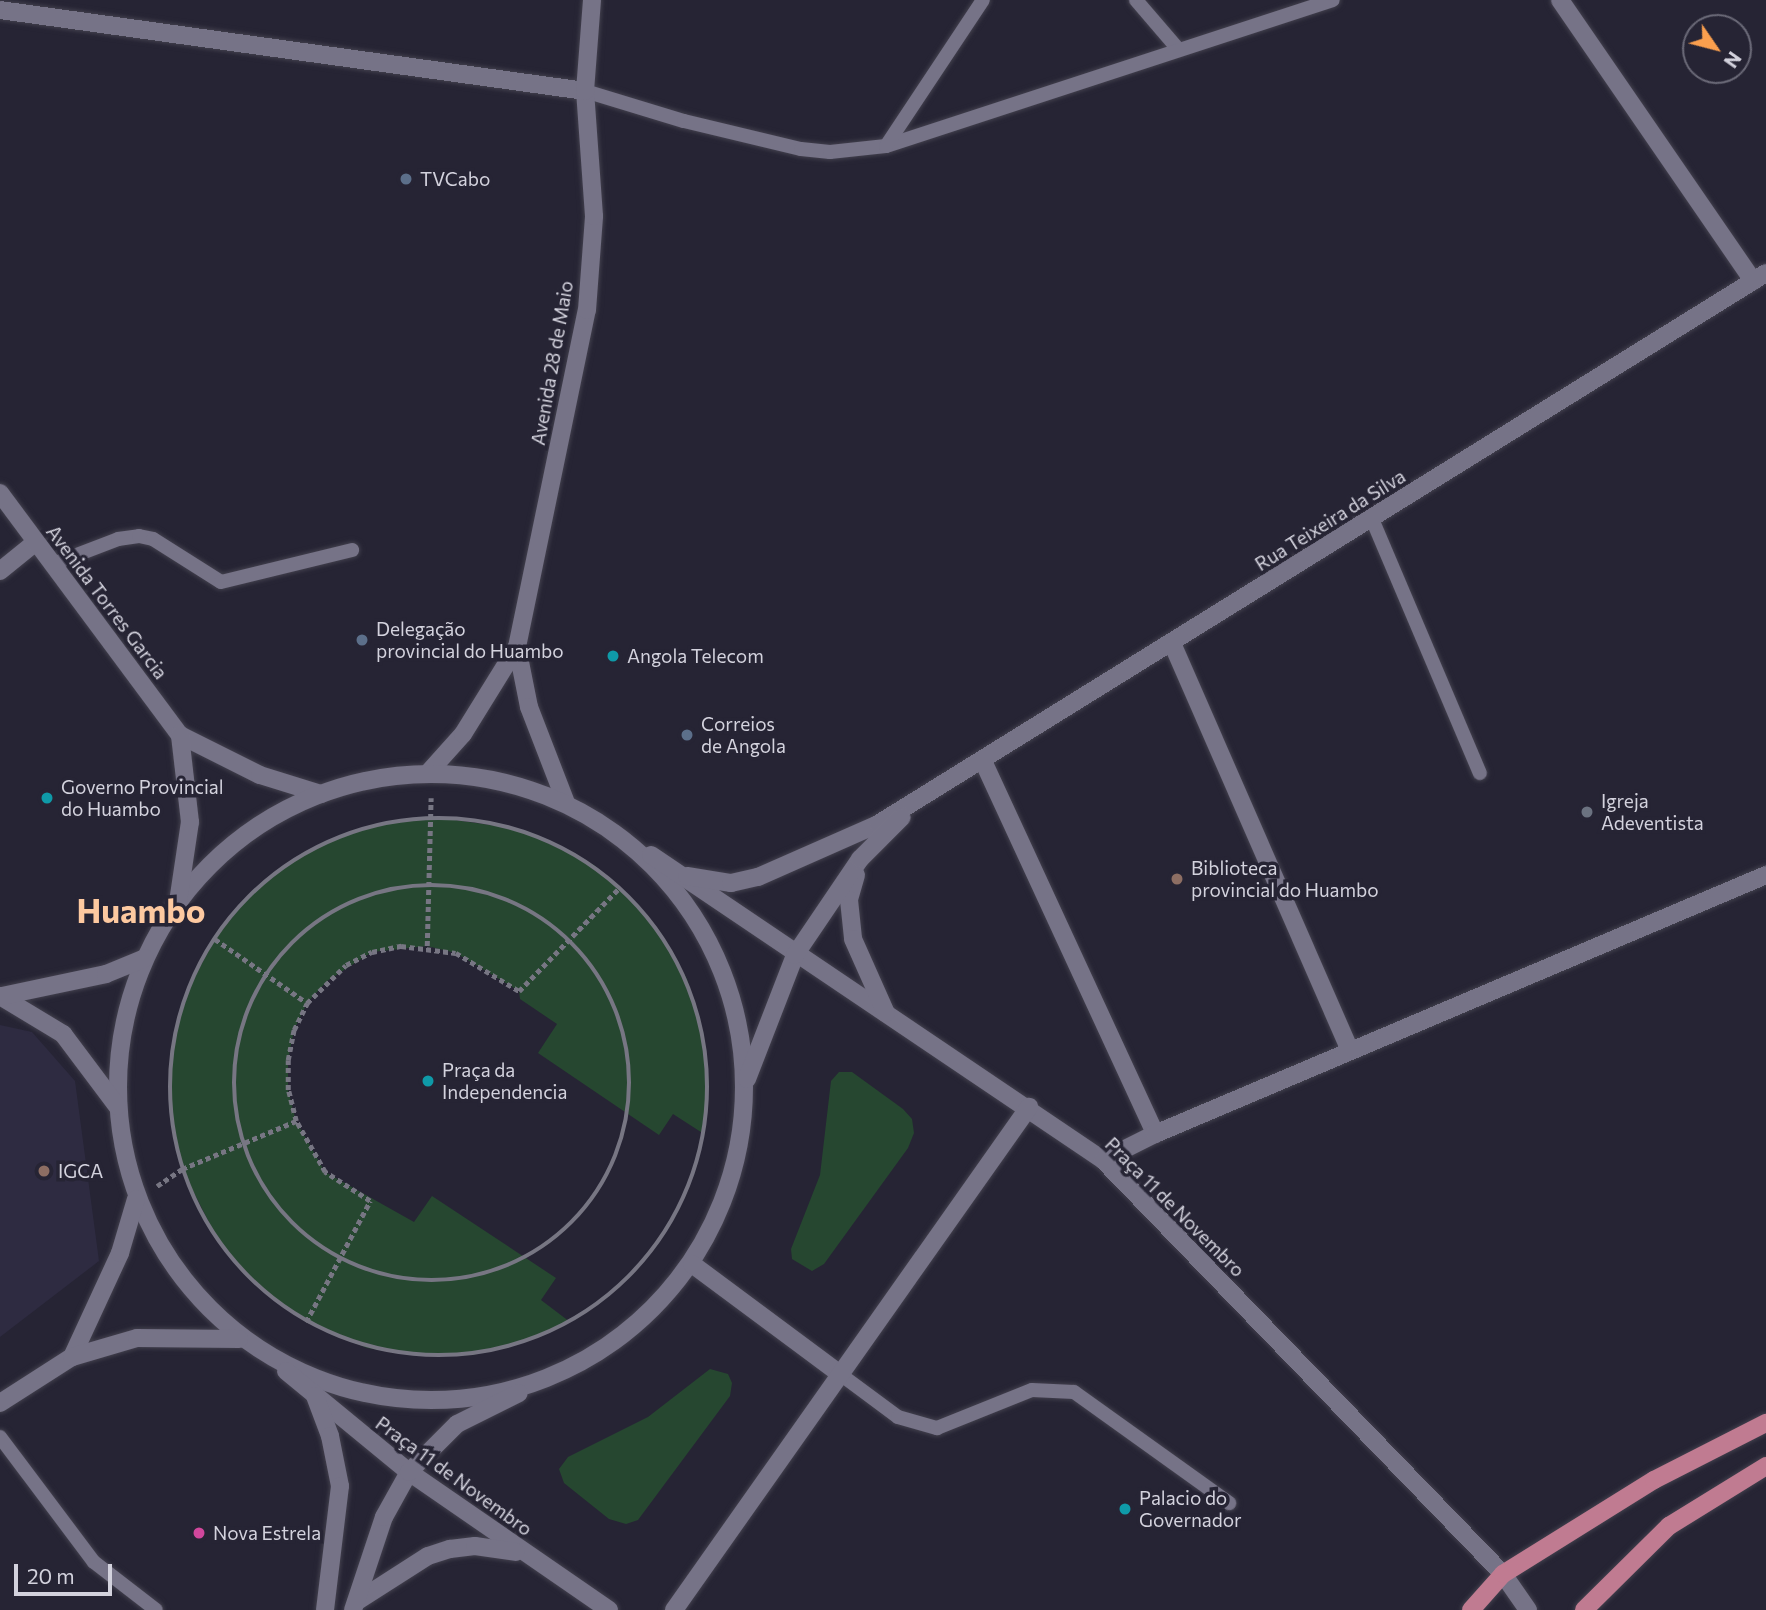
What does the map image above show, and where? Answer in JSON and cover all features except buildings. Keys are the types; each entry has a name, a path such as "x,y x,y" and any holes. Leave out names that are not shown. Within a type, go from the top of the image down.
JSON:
{"main road":[{"path":"1471,1610 1503,1574 1654,1480 1766,1423"},
{"path":"1584,1610 1669,1526 1766,1466"}],"street":[{"name":"Avenida 28 de Maio","path":"517,647 587,310 594,216 585,91 593,0"},
{"path":"1560,0 1759,277"},
{"path":"0,10 585,91"},
{"name":"Rua Teixeira da Silva","path":"687,876 731,883 777,871 917,802 1759,277"},
{"name":"Avenida Torres Garcia","path":"0,493 180,735"},
{"path":"0,571 36,542"},
{"path":"1172,643 1350,1051"},
{"path":"428,773 463,734 517,647"},
{"path":"517,647 529,708 566,803"},
{"path":"180,735 260,775 321,793"},
{"path":"178,902 190,822 180,735"},
{"path":"983,761 1155,1134"},
{"name":"Praça 11 de Novembro","path":"608,1610 409,1472 281,1366 239,1339 177,1277 136,1199 123,1154 117,1106 122,1030 145,958 178,902 242,838 321,793 428,773 499,780 566,803 687,876 795,955 1029,1107 1103,1160 1503,1574 1528,1610"},
{"name":"Rua Teixeira da Silva","path":"745,1084 795,955 860,859 917,802"},
{"name":"Praça 11 de Novembro","path":"281,1366 404,1402 532,1386 622,1338 692,1264 732,1178 745,1084 737,1014 713,948 676,889 625,839"},
{"path":"860,859 849,900 853,939 887,1017"},
{"path":"1103,1160 1155,1134 1766,874"},
{"path":"1,996 106,974 145,958"},
{"path":"1,996 63,1034 117,1106"},
{"path":"674,1610 1029,1107"},
{"path":"72,1357 120,1253 136,1199"},
{"path":"692,1264 840,1374"},
{"path":"0,1403 72,1357 156,1335 239,1339"},
{"path":"355,1606 384,1517 409,1472 457,1424 532,1386"},
{"path":"315,1396 330,1436 340,1486 325,1610"},
{"path":"355,1606 428,1556 450,1549 475,1546 524,1554"}],"lane":[{"path":"886,146 983,0"},
{"path":"1136,0 1178,49"},
{"path":"585,91 684,121 802,149 830,152 886,146 1333,0"},
{"path":"1372,519 1480,773"},
{"path":"53,564 118,539 139,536 153,538 221,582 352,550"},
{"path":"840,1374 898,1417 937,1428 1032,1390 1074,1392 1229,1503"},
{"path":"0,1437 94,1562 156,1610"}],"path":[{"path":"427,946 433,817 428,773"},
{"path":"433,817 517,829 585,860 619,888 661,933 687,979 702,1029 709,1082 704,1135 693,1175 672,1221 642,1263 606,1298 570,1322 522,1343 471,1355 419,1356 368,1348 306,1322 249,1279 220,1246 182,1169 171,1099 177,1027 192,982 215,939 247,899 310,853 382,824 433,817"},
{"path":"430,885 494,894 533,912 567,940 598,974 615,1006 626,1041 630,1077 619,1149 582,1212 526,1258 457,1280 384,1276 337,1258 295,1227 273,1202 243,1144 236,1109 239,1040 267,975 291,945 343,907 391,889 430,885"},
{"path":"306,1322 337,1258 370,1201 325,1172 296,1121 288,1090 288,1060 294,1030 307,1003 346,965 372,952 427,946 456,953 519,991 619,888"},
{"path":"215,939 307,1003"},
{"path":"136,1199 182,1169 296,1121"}],"shaded area":[{"name":"IGCA","path":"0,1025 32,1032 75,1081 99,1261 0,1337"}],"green space":[{"path":"433,817 518,829 594,865 619,888 661,933 687,979 702,1029 709,1082 704,1134 673,1114 659,1135 538,1053 557,1024 520,999 519,991 456,953 427,946 372,952 327,981 307,1003 294,1030 288,1060 288,1090 296,1121 325,1172 414,1222 432,1196 556,1278 541,1300 570,1322 522,1343 472,1355 419,1356 367,1348 306,1322 249,1279 221,1246 182,1169 172,1123 170,1075 177,1027 192,982 215,939 247,899 287,865 332,840 382,824"},
{"path":"839,1072 852,1072 903,1109 912,1119 914,1133 908,1148 824,1264 812,1271 792,1259 791,1249 820,1175 831,1081"},
{"path":"710,1369 728,1374 732,1383 730,1396 638,1520 626,1524 609,1519 564,1483 559,1469 568,1457 648,1417"}],"place":[{"name":"TVCabo","path":"406,179"},
{"name":"Delegação provincial do Huambo","path":"362,640"},
{"name":"Angola Telecom","path":"613,656"},
{"name":"Correios de Angola","path":"687,735"},
{"name":"Governo Provincial do Huambo","path":"47,798"},
{"name":"Igreja Adeventista","path":"1587,812"},
{"name":"Biblioteca provincial do Huambo","path":"1177,879"},
{"name":"Praça da Independencia","path":"428,1081"},
{"name":"IGCA","path":"44,1171"},
{"name":"Palacio do Governador","path":"1125,1509"},
{"name":"Nova Estrela","path":"199,1533"}],"district":[{"name":"Huambo","path":"141,910"}]}
